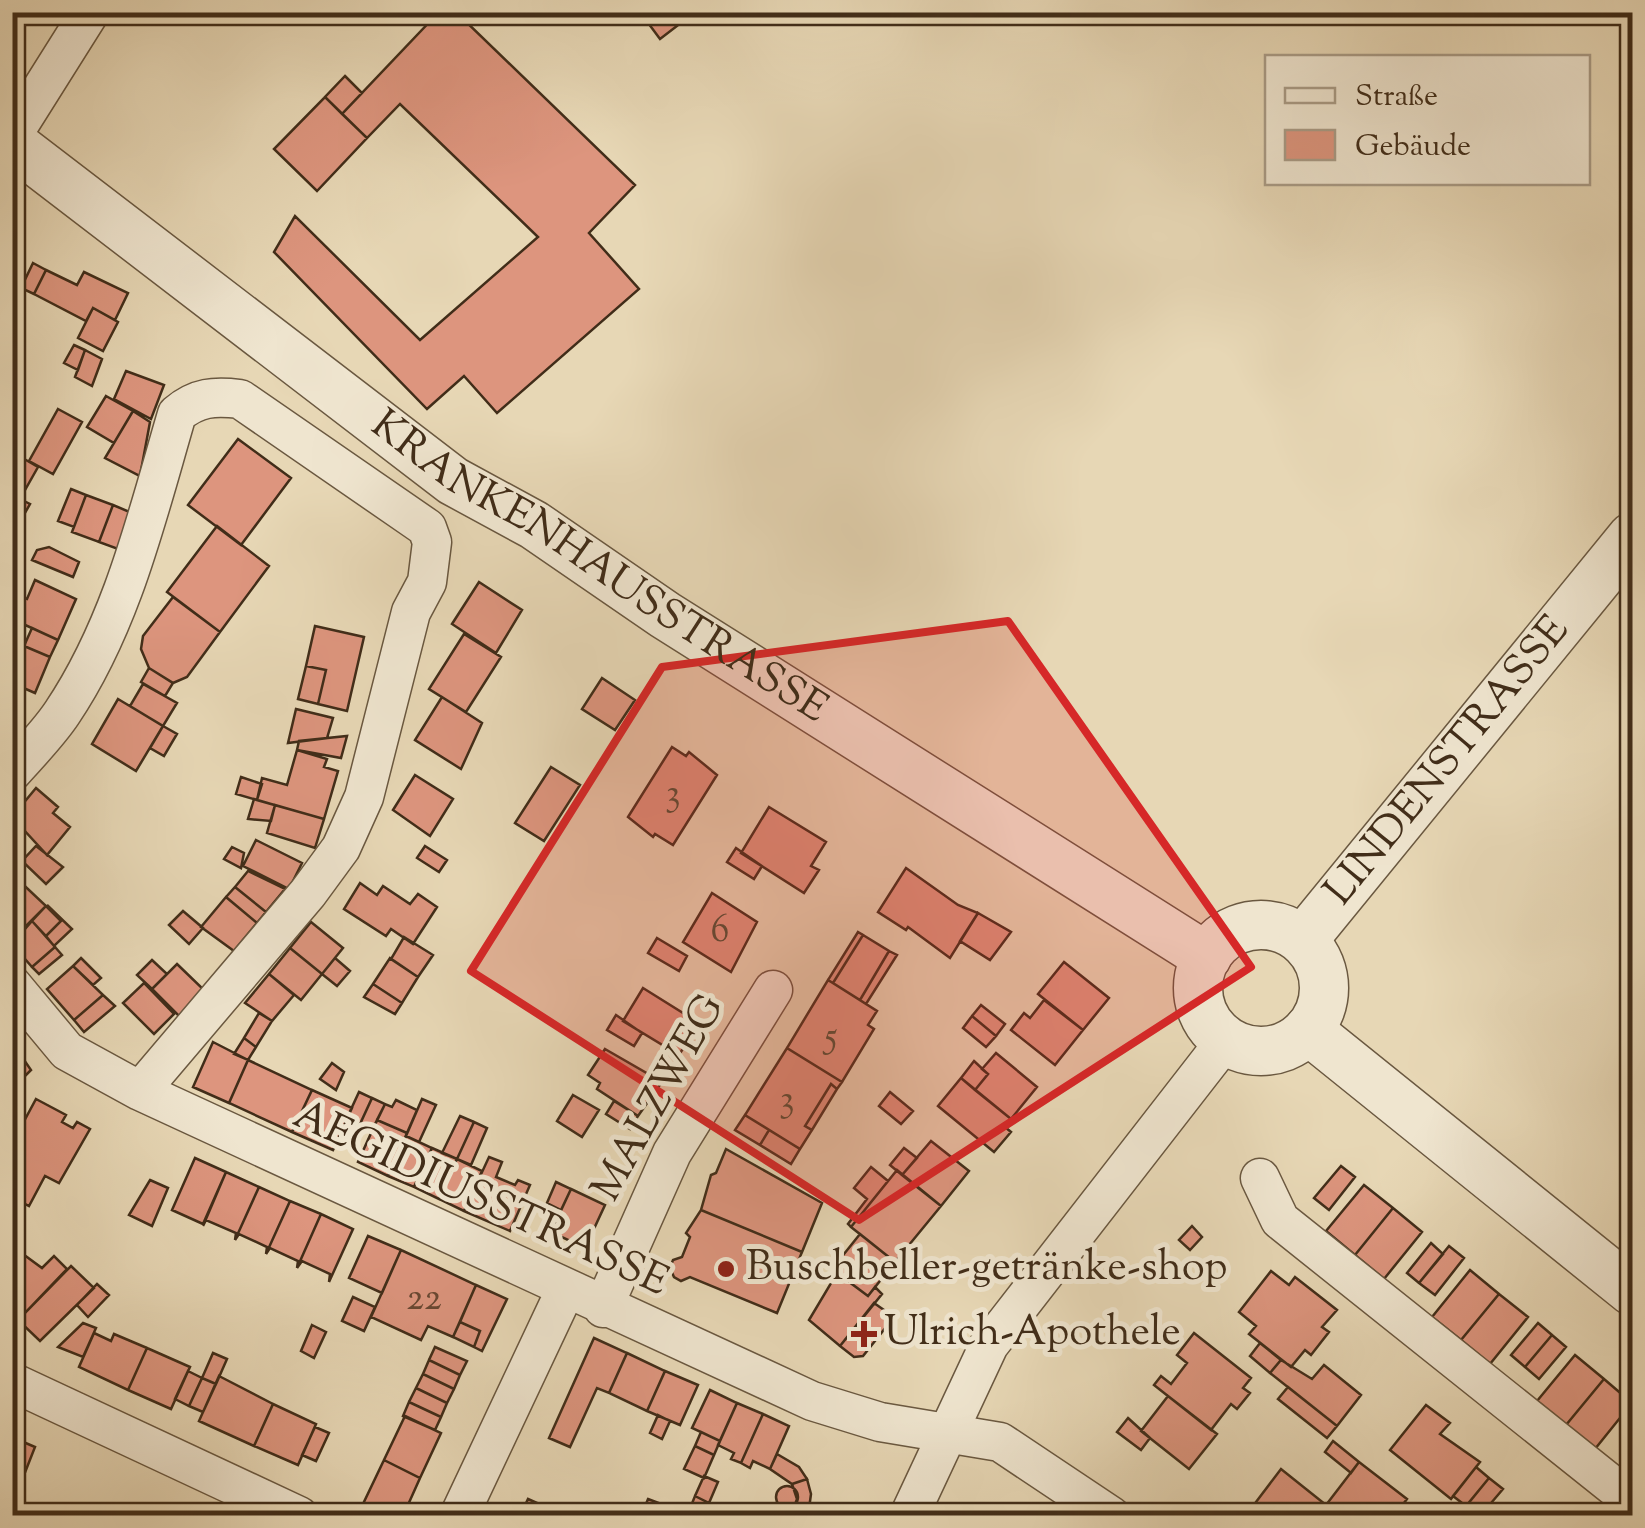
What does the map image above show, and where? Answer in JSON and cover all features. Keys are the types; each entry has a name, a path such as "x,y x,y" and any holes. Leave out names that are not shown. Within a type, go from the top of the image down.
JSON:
{"street":[{"path":"12,140 90,12"},
{"name":"KRANKENHAUSSTRASSE","path":"12,140 452,481 534,525 665,615 1207,957"},
{"path":"12,772 61,714 100,645 138,551 176,414 192,401 216,396 240,398 427,528 432,542 428,582 411,612 364,796 341,848 308,893 140,1091"},
{"name":"LINDENSTRASSE","path":"1302,940 1632,538"},
{"path":"1262,925 1283,929 1302,940 1323,974 1319,1014 1308,1030 1278,1049 1242,1048 1226,1040 1205,1017 1200,1002 1198,986 1207,957 1230,934 1262,925"},
{"name":"AEGIDIUSSTRASSE","path":"12,985 67,1051 140,1091 565,1291 812,1401 880,1422 1000,1442 1111,1516"},
{"name":"MALZWEG","path":"603,1308 672,1154 773,990"},
{"path":"1308,1030 1632,1291"},
{"path":"910,1516 944,1433 989,1346 1226,1040"},
{"path":"1260,1178 1280,1220 1632,1501"},
{"path":"459,1516 565,1291"},
{"path":"12,1382 298,1516"}],"highlighted area":[{"path":"1008,621 1251,967 859,1220 471,971 662,667"}],"building":[{"path":"439,12 456,12 635,185 589,233 639,289 497,413 464,376 427,409 274,252 295,216 420,340 538,237 400,104 367,138 342,114"},
{"path":"640,12 681,12 686,19 660,39"},
{"path":"345,76 362,93 342,114 325,97"},
{"path":"325,97 367,138 317,191 274,149"},
{"path":"33,263 46,270 34,294 21,288"},
{"path":"46,270 77,285 84,272 128,293 115,320 93,308 86,321 34,294"},
{"path":"93,308 118,322 103,351 78,338"},
{"path":"74,345 85,350 78,370 64,363"},
{"path":"85,350 102,359 92,386 75,377"},
{"path":"126,371 164,385 151,419 114,399"},
{"path":"106,396 133,411 114,443 87,427"},
{"path":"58,409 82,422 53,474 29,461"},
{"path":"133,411 150,422 140,476 105,458"},
{"path":"238,439 291,478 241,545 188,505"},
{"path":"19,456 38,467 20,499 30,504 12,536 12,468"},
{"path":"71,489 86,495 74,527 58,521"},
{"path":"86,495 113,505 99,542 72,532"},
{"path":"113,505 132,513 118,549 99,542"},
{"path":"217,526 269,566 220,632 167,592"},
{"path":"49,547 79,562 73,577 32,560 37,550"},
{"path":"35,580 76,599 58,640 12,619 19,596 27,599"},
{"path":"479,582 522,610 496,653 452,624"},
{"path":"173,597 220,632 187,677 173,683 149,668 141,649 143,636"},
{"path":"315,626 364,637 347,711 318,704 326,670 306,666"},
{"path":"32,628 58,640 50,657 24,646"},
{"path":"464,634 501,657 466,712 429,689"},
{"path":"24,646 50,657 35,693 12,683"},
{"path":"306,666 326,670 318,704 298,699"},
{"path":"149,668 173,683 165,696 141,682"},
{"path":"602,678 635,700 615,730 582,709"},
{"path":"143,684 177,703 163,726 130,706"},
{"path":"442,697 482,723 461,769 415,740"},
{"path":"118,699 163,726 136,771 92,744"},
{"path":"296,709 333,718 327,738 288,743"},
{"path":"163,726 177,734 164,756 150,748"},
{"path":"347,736 341,758 297,750 299,741"},
{"path":"672,747 686,756 689,752 717,775 673,845 655,834 653,837 628,817"},
{"path":"297,750 327,759 324,767 338,771 324,819 257,800 262,778 287,785"},
{"path":"551,767 580,785 544,841 515,823"},
{"path":"415,775 453,799 430,836 393,810"},
{"path":"241,777 262,784 257,800 236,794"},
{"path":"36,788 58,807 53,813 70,827 47,855 12,817"},
{"path":"254,799 275,805 271,821 248,819"},
{"path":"275,805 324,819 315,848 267,833"},
{"path":"769,807 826,842 811,866 819,870 804,893 741,853"},
{"path":"256,840 302,863 289,889 243,866"},
{"path":"36,846 63,867 46,884 22,861"},
{"path":"425,846 447,860 439,872 417,858"},
{"path":"232,847 244,853 241,868 224,859"},
{"path":"736,848 762,866 754,879 727,862"},
{"path":"906,868 958,905 978,913 950,958 908,927 906,930 878,912"},
{"path":"248,871 285,889 266,912 235,887"},
{"path":"12,874 46,906 14,938 12,937"},
{"path":"360,883 377,895 383,886 410,904 418,894 437,907 413,944 391,929 386,936 344,909"},
{"path":"235,887 266,912 257,923 226,897"},
{"path":"712,893 757,922 731,972 683,942"},
{"path":"226,897 257,923 234,951 201,927"},
{"path":"47,905 72,929 54,946 46,936 61,921"},
{"path":"46,906 61,921 46,936 32,921"},
{"path":"183,911 203,928 189,944 169,925"},
{"path":"978,913 1011,932 990,960 960,941"},
{"path":"32,921 55,947 32,967 12,944"},
{"path":"311,922 343,948 322,974 290,948"},
{"path":"858,932 863,935 833,983 828,980"},
{"path":"863,935 889,951 860,1000 833,983"},
{"path":"404,937 433,955 418,977 391,959"},
{"path":"657,938 687,956 679,971 648,953"},
{"path":"55,947 62,955 39,974 32,967"},
{"path":"290,948 322,974 301,1000 269,974"},
{"path":"889,951 897,955 866,1004 860,1000"},
{"path":"81,958 101,978 93,985 73,966"},
{"path":"335,958 350,971 337,986 322,974"},
{"path":"390,958 418,977 402,1003 373,984"},
{"path":"152,960 167,974 152,989 137,975"},
{"path":"1064,962 1109,998 1083,1030 1038,994"},
{"path":"177,964 204,990 179,1016 152,989"},
{"path":"73,966 103,995 74,1020 47,989"},
{"path":"269,974 294,995 272,1021 245,1003"},
{"path":"828,980 877,1011 868,1025 874,1029 842,1082 787,1048"},
{"path":"144,983 174,1014 154,1034 123,1003"},
{"path":"373,984 402,1003 395,1014 364,997"},
{"path":"643,988 699,1023 679,1055 623,1021"},
{"path":"103,995 115,1006 84,1032 74,1020"},
{"path":"1044,1000 1083,1030 1055,1065 1011,1030 1024,1013 1030,1018"},
{"path":"981,1005 1005,1024 996,1036 972,1016"},
{"path":"259,1013 272,1021 256,1047 244,1038"},
{"path":"616,1015 642,1033 634,1046 607,1030"},
{"path":"972,1016 996,1036 986,1047 963,1028"},
{"path":"244,1038 256,1047 248,1060 234,1054"},
{"path":"213,1042 248,1060 229,1103 193,1087"},
{"path":"787,1048 842,1082 837,1089 831,1084 805,1126 812,1130 800,1149 745,1115"},
{"path":"605,1049 662,1082 638,1116 597,1089 600,1083 588,1075"},
{"path":"996,1053 1037,1087 1011,1119 975,1090 988,1074 982,1069"},
{"path":"22,1057 31,1070 12,1089 12,1067"},
{"path":"248,1060 312,1090 292,1132 229,1103"},
{"path":"974,1061 988,1074 975,1090 961,1078"},
{"path":"332,1063 344,1072 336,1090 320,1079"},
{"path":"961,1078 1011,1119 1005,1127 1011,1132 994,1152 938,1106"},
{"path":"831,1084 837,1089 812,1130 805,1126"},
{"path":"312,1090 352,1108 333,1150 292,1132"},
{"path":"359,1092 372,1098 360,1124 347,1118"},
{"path":"890,1092 913,1111 901,1124 879,1106"},
{"path":"573,1095 599,1110 582,1137 557,1121"},
{"path":"372,1098 385,1104 373,1129 360,1124"},
{"path":"36,1099 66,1115 62,1122 73,1128 77,1122 90,1129 59,1183 45,1176 29,1206 12,1197 12,1129 17,1120 23,1123"},
{"path":"422,1099 436,1105 419,1142 406,1136"},
{"path":"396,1100 417,1110 407,1133 377,1120 385,1104 392,1107"},
{"path":"614,1101 638,1116 630,1129 606,1114"},
{"path":"745,1115 769,1130 760,1145 735,1130"},
{"path":"460,1116 474,1122 457,1159 442,1153"},
{"path":"377,1120 407,1133 388,1176 358,1162"},
{"path":"474,1122 487,1128 471,1165 457,1159"},
{"path":"769,1130 800,1149 791,1164 760,1145"},
{"path":"406,1136 432,1148 414,1187 388,1176"},
{"path":"931,1141 969,1171 941,1206 902,1175"},
{"path":"432,1148 457,1159 439,1199 414,1187"},
{"path":"904,1148 917,1158 902,1175 890,1165"},
{"path":"726,1149 822,1203 802,1252 701,1210 711,1175 716,1173"},
{"path":"489,1157 502,1162 496,1177 515,1185 518,1180 530,1185 510,1231 464,1211"},
{"path":"195,1158 226,1172 203,1224 172,1210"},
{"path":"457,1159 482,1171 464,1211 439,1199"},
{"path":"1341,1166 1355,1177 1329,1210 1314,1198"},
{"path":"871,1167 888,1181 851,1227 848,1224 867,1199 854,1188"},
{"path":"897,1170 941,1206 895,1262 851,1227"},
{"path":"226,1172 259,1187 235,1240 236,1233 206,1220 203,1226"},
{"path":"150,1180 168,1188 152,1226 129,1215"},
{"path":"556,1182 571,1189 561,1210 547,1203"},
{"path":"1364,1185 1393,1208 1355,1255 1326,1231"},
{"path":"259,1187 290,1201 266,1254 267,1247 239,1234 235,1240"},
{"path":"571,1189 605,1205 585,1248 551,1232"},
{"path":"290,1201 321,1214 297,1268 298,1261 270,1248 266,1254"},
{"path":"1393,1208 1422,1232 1384,1279 1355,1255"},
{"path":"701,1210 802,1252 777,1313 690,1277 681,1281 674,1277 670,1268 673,1260 682,1257 690,1237 686,1233"},
{"path":"321,1214 353,1229 329,1282 330,1274 302,1261 297,1268"},
{"path":"1192,1226 1202,1237 1190,1250 1179,1240"},
{"path":"860,1234 895,1262 868,1296 832,1269"},
{"path":"368,1236 401,1250 382,1293 349,1278"},
{"path":"1431,1243 1443,1254 1419,1283 1407,1273"},
{"path":"12,1246 42,1268 54,1256 67,1269 22,1316 12,1308"},
{"path":"1449,1246 1464,1258 1435,1295 1419,1283"},
{"path":"401,1250 476,1285 453,1337 428,1326 421,1340 371,1317"},
{"path":"71,1266 94,1288 40,1341 18,1320"},
{"path":"1470,1270 1499,1294 1461,1340 1432,1317"},
{"path":"1271,1271 1289,1285 1295,1277 1337,1310 1322,1327 1329,1332 1311,1355 1305,1350 1291,1367 1249,1334 1256,1326 1239,1312"},
{"path":"837,1273 868,1296 875,1287 882,1294 840,1346 809,1320"},
{"path":"97,1284 109,1295 88,1317 77,1305"},
{"path":"476,1285 507,1299 482,1351 474,1347 480,1331 460,1322"},
{"path":"1499,1294 1528,1317 1490,1364 1461,1340"},
{"path":"353,1297 375,1307 364,1331 342,1321"},
{"path":"874,1303 894,1317 863,1356 854,1357 840,1346"},
{"path":"460,1322 480,1331 474,1347 453,1337"},
{"path":"83,1323 96,1328 83,1357 58,1347"},
{"path":"1538,1323 1552,1335 1525,1367 1511,1355"},
{"path":"312,1325 326,1332 314,1358 301,1351"},
{"path":"94,1333 111,1341 114,1334 147,1348 128,1390 79,1367"},
{"path":"1194,1333 1251,1378 1243,1388 1250,1393 1237,1409 1231,1404 1211,1430 1154,1385 1161,1376 1171,1384 1187,1363 1177,1355"},
{"path":"1552,1335 1566,1347 1539,1379 1525,1367"},
{"path":"594,1338 627,1353 609,1393 597,1388 570,1447 549,1438"},
{"path":"1260,1343 1281,1360 1270,1373 1250,1356"},
{"path":"435,1347 467,1361 460,1375 429,1360"},
{"path":"147,1348 190,1367 171,1409 128,1390"},
{"path":"213,1353 227,1359 216,1384 202,1378"},
{"path":"627,1353 665,1371 647,1411 609,1393"},
{"path":"1575,1355 1604,1379 1566,1425 1537,1401"},
{"path":"429,1360 460,1375 454,1389 423,1374"},
{"path":"1281,1360 1312,1379 1324,1365 1361,1395 1337,1426 1270,1373"},
{"path":"188,1371 202,1378 189,1406 175,1399"},
{"path":"665,1371 698,1385 680,1425 647,1411"},
{"path":"423,1374 454,1389 447,1403 416,1388"},
{"path":"219,1376 273,1404 254,1446 199,1421"},
{"path":"202,1378 216,1384 203,1412 189,1406"},
{"path":"1604,1379 1632,1403 1595,1449 1566,1425"},
{"path":"1288,1387 1337,1426 1327,1438 1278,1399"},
{"path":"416,1388 447,1403 441,1417 409,1402"},
{"path":"710,1390 737,1403 720,1441 692,1428"},
{"path":"1168,1396 1217,1434 1189,1469 1141,1431"},
{"path":"409,1402 441,1417 435,1430 403,1416"},
{"path":"737,1403 763,1414 741,1463 731,1459 734,1453 718,1445"},
{"path":"273,1404 316,1424 298,1465 254,1446"},
{"path":"1426,1405 1450,1423 1440,1434 1480,1462 1451,1499 1390,1450"},
{"path":"763,1414 789,1426 770,1469 753,1461 750,1468 741,1463"},
{"path":"658,1415 670,1421 662,1439 650,1433"},
{"path":"405,1416 441,1433 420,1478 384,1460"},
{"path":"1128,1418 1150,1438 1141,1450 1117,1432"},
{"path":"315,1427 329,1433 316,1461 302,1455"},
{"path":"701,1432 720,1441 714,1455 695,1446"},
{"path":"21,1441 35,1447 24,1475 12,1470"},
{"path":"1333,1441 1359,1462 1351,1473 1325,1452"},
{"path":"695,1446 714,1455 704,1478 684,1469"},
{"path":"777,1454 799,1467 807,1479 792,1484 770,1469"},
{"path":"384,1460 420,1478 403,1516 387,1516 363,1504"},
{"path":"1359,1462 1407,1499 1394,1516 1274,1516 1256,1502 1281,1469 1326,1505"},
{"path":"1476,1467 1489,1478 1466,1506 1453,1496"},
{"path":"704,1476 718,1482 709,1503 695,1496"},
{"path":"1489,1478 1503,1489 1480,1516 1467,1505"},
{"path":"807,1479 811,1494 808,1516 793,1510 797,1499 792,1484"},
{"path":"787,1486 795,1489 795,1505 787,1508 779,1505 776,1497 779,1489"},
{"path":"695,1496 709,1503 703,1516 687,1516"},
{"path":"528,1499 555,1511 553,1516 520,1516"},
{"path":"648,1499 664,1505 660,1516 641,1516"}],"place":[{"name":"Buschbeller-getränke-shop","path":"726,1269"},
{"name":"Ulrich-Apothele","path":"864,1334"}]}
